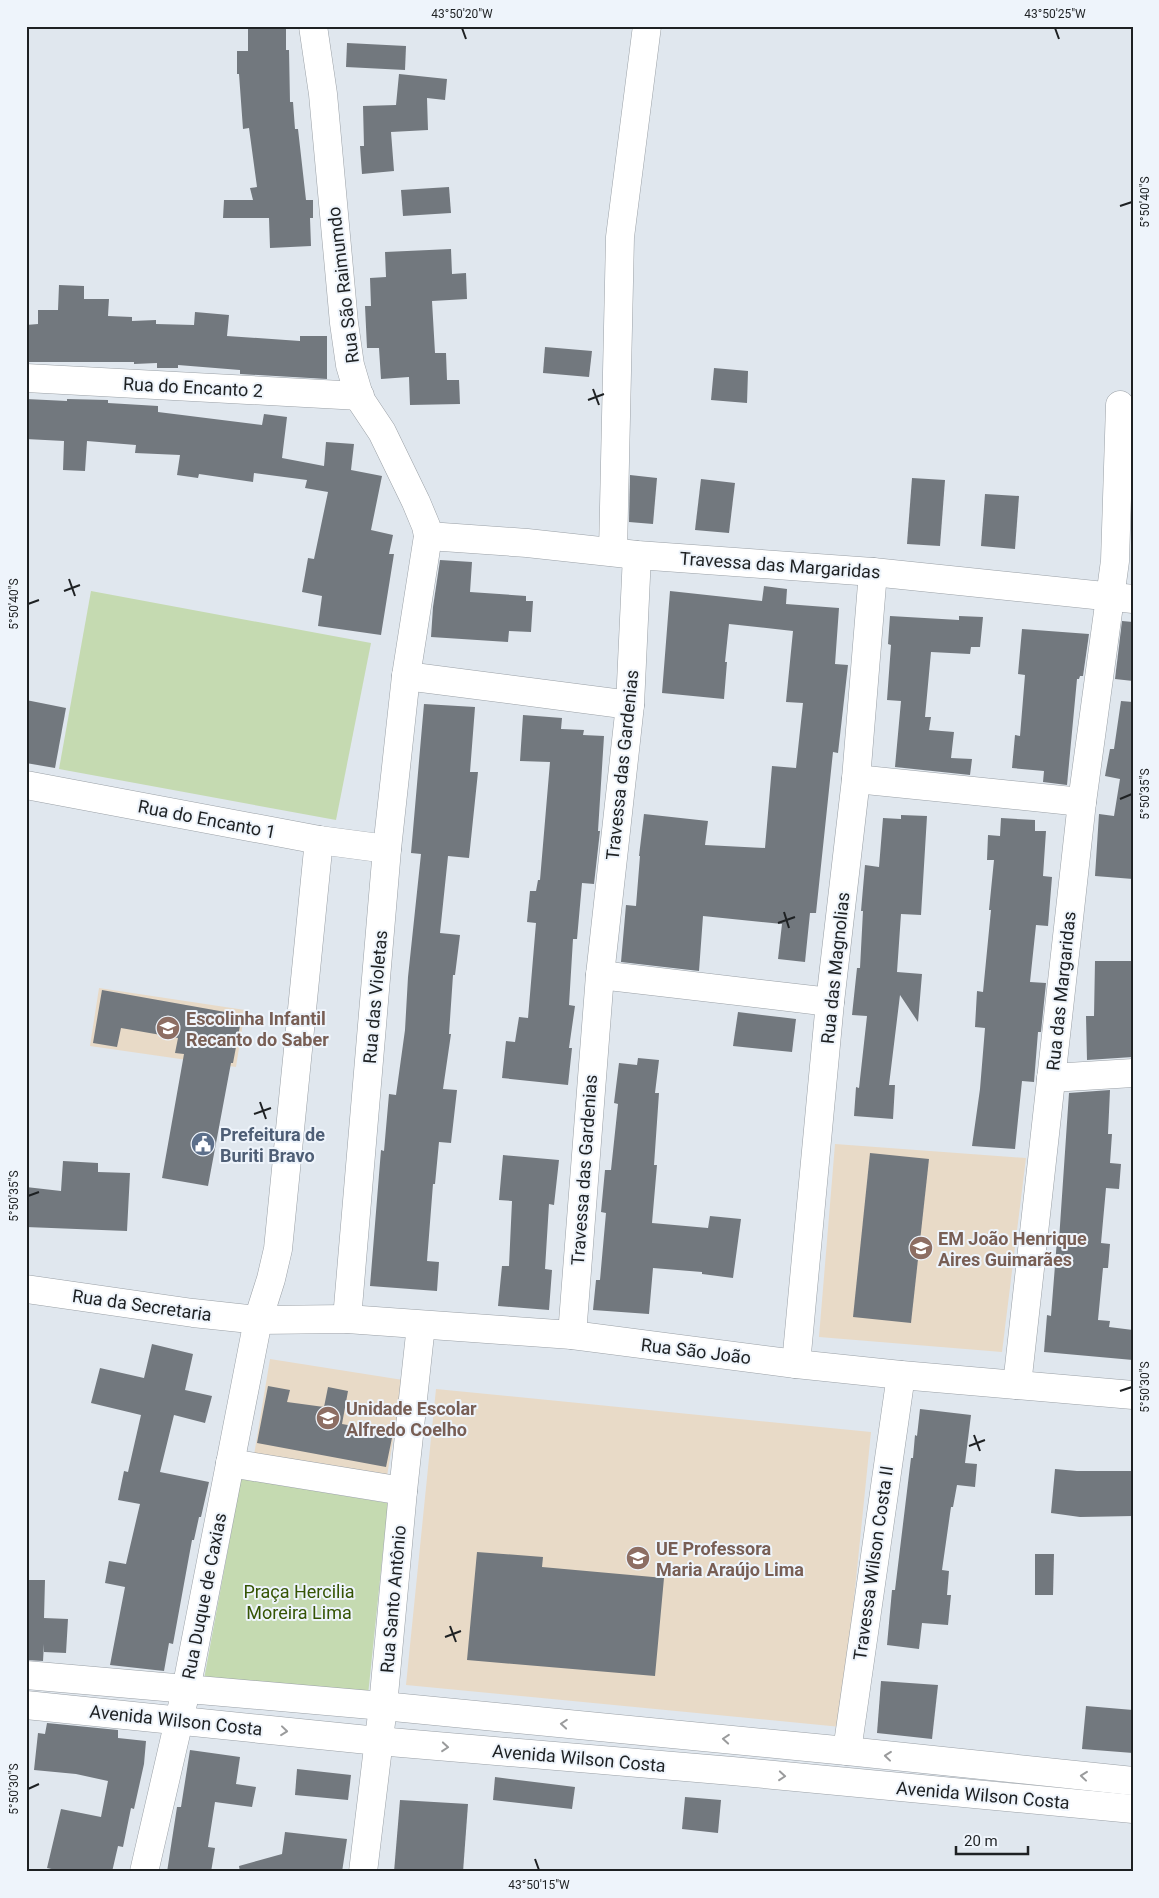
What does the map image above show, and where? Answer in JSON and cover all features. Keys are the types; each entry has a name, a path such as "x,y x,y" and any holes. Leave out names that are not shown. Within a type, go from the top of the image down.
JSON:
{"street":[{"name":"Rua São Raimumdo","path":"313,26 323,94 344,323 350,365 360,396 382,432 416,502 428,536 406,676"},
{"name":"Travessa das Gardenias","path":"572,1335 600,975 630,705 625,553 620,237 647,26"},
{"name":"Rua do Encanto 2","path":"26,378 360,396"},
{"name":"Rua das Margaridas","path":"1017,1385 1082,802 1121,599 1116,547 1120,405"},
{"name":"Travessa das Margaridas","path":"428,536 527,542 625,553 873,572 1121,599"},
{"name":"Rua das Magnolias","path":"796,1364 830,1002 856,779 873,572"},
{"path":"406,676 630,705"},
{"name":"Rua das Violetas","path":"347,1318 387,849 406,676"},
{"path":"856,779 1082,802"},
{"name":"Rua do Encanto 1","path":"26,785 319,840 387,849"},
{"path":"258,1320 278,1249 319,840"},
{"path":"600,975 830,1002"},
{"path":"1051,1078 1133,1073"},
{"name":"Rua da Secretaria","path":"26,1289 192,1314 258,1320"},
{"name":"Rua São João","path":"258,1320 347,1318 572,1335 796,1364 1133,1395"},
{"name":"Rua Duque de Caxias","path":"144,1872 177,1720 186,1690 258,1320"},
{"name":"Rua Santo Antônio","path":"363,1872 383,1706 403,1491 422,1325"},
{"name":"Travessa Wilson Costa II","path":"847,1751 900,1375"},
{"path":"230,1463 403,1491"},
{"path":"26,1674 186,1690 383,1706 1133,1781"},
{"name":"Avenida Wilson Costa","path":"26,1705 378,1741 1133,1809"},
{"path":"921,1789 923,1760"}],"shaded area":[{"name":"Escolinha Infantil Recanto do Saber","path":"99,988 245,1010 236,1067 90,1046"},
{"name":"EM João Henrique Aires Guimarães","path":"835,1144 1026,1158 1002,1352 819,1337"},
{"name":"Unidade Escolar Alfredo Coelho","path":"270,1359 403,1380 387,1476 254,1455"},
{"name":"UE Professora Maria Araújo Lima","path":"436,1389 871,1432 841,1727 406,1685"}],"green space":[{"path":"91,591 371,643 336,820 59,769"},
{"name":"Praça Hercilia Moreira Lima","path":"241,1479 388,1503 368,1695 204,1679"}],"building":[{"path":"248,26 286,26 286,50 289,50 290,102 293,102 295,129 298,129 306,200 313,200 313,218 310,218 311,246 270,248 269,218 223,218 224,200 253,200 250,188 257,187 249,128 243,129 239,74 237,74 237,51 248,51"},
{"path":"347,43 406,46 405,70 346,67"},
{"path":"399,74 447,79 445,100 427,98 428,130 391,132 394,171 362,174 360,146 364,146 363,106 396,105"},
{"path":"449,187 451,213 403,216 401,190"},
{"path":"451,249 452,274 466,273 467,299 432,301 435,353 446,353 447,380 459,380 460,404 410,405 409,377 381,379 379,348 367,348 365,306 371,306 370,278 386,277 385,252"},
{"path":"59,285 84,286 84,299 109,299 108,316 132,317 132,321 156,320 156,324 194,325 195,312 229,315 227,336 300,341 300,336 327,336 327,379 240,374 240,370 178,365 178,368 157,368 157,363 26,362 26,325 38,324 38,310 58,310"},
{"path":"545,347 592,351 589,377 543,373"},
{"path":"714,368 748,371 747,403 711,400"},
{"path":"26,399 108,400 108,403 158,406 158,412 262,425 264,414 287,417 282,458 324,466 326,442 354,444 351,470 382,476 371,530 393,535 389,554 394,554 381,635 318,626 322,596 302,592 308,558 314,559 328,492 305,488 307,480 254,473 253,482 199,474 198,478 177,475 180,455 135,453 136,445 87,441 85,471 63,470 64,441 26,439"},
{"path":"630,475 657,478 653,524 629,522"},
{"path":"912,478 945,480 940,546 907,544"},
{"path":"701,479 735,483 729,533 695,530"},
{"path":"985,494 1019,496 1015,549 981,546"},
{"path":"440,560 472,562 470,592 526,596 526,601 533,601 531,632 509,631 508,642 431,637"},
{"path":"764,586 787,589 786,604 839,608 835,664 848,665 838,753 833,752 816,913 810,913 805,962 778,959 782,924 703,916 699,971 621,962 626,905 636,906 644,814 708,821 705,845 765,848 772,766 796,768 803,703 786,702 793,631 729,624 724,699 662,693 670,591 762,601"},
{"path":"890,616 959,620 959,616 983,617 980,647 971,647 970,654 931,652 925,717 931,717 929,730 954,732 951,758 972,759 970,775 895,767 901,701 887,700 891,645 888,644"},
{"path":"1122,621 1133,622 1133,681 1115,679"},
{"path":"1022,629 1089,634 1083,676 1077,679 1067,785 1043,782 1044,771 1012,768 1015,735 1020,736 1025,675 1018,674"},
{"path":"26,700 66,708 55,768 26,763"},
{"path":"1121,701 1133,702 1133,879 1095,876 1099,814 1114,816 1120,779 1105,776 1110,749 1114,749"},
{"path":"424,704 475,707 470,772 478,772 469,858 448,856 440,933 460,935 455,975 453,975 449,1034 451,1034 443,1089 457,1090 451,1143 439,1142 435,1184 433,1184 427,1261 439,1262 437,1291 370,1286 381,1150 384,1151 389,1094 396,1095 405,1030 408,977 421,854 411,853"},
{"path":"523,715 562,718 561,729 584,730 583,735 604,736 598,831 600,831 594,884 582,883 577,939 573,939 569,1005 575,1006 569,1048 572,1048 568,1085 502,1078 506,1041 515,1042 519,1017 528,1018 536,923 527,922 530,891 536,891 538,880 540,880 550,762 520,761"},
{"path":"901,815 927,816 921,915 901,914 897,972 922,974 918,1022 900,995 889,1085 895,1085 893,1119 854,1116 856,1087 859,1088 867,1016 852,1015 857,968 860,968 863,911 861,911 865,865 879,867 883,818 901,819"},
{"path":"1001,818 1035,820 1035,831 1046,831 1043,876 1052,877 1048,926 1036,925 1030,982 1046,983 1041,1032 1038,1032 1034,1082 1022,1081 1015,1149 972,1146 980,1089 985,1028 975,1027 977,991 983,992 994,860 987,860 988,835 1000,836"},
{"path":"1095,961 1133,961 1133,1057 1087,1060 1086,1016 1094,1016"},
{"path":"102,990 242,1015 208,1186 162,1178 184,1054 175,1053 178,1038 121,1028 117,1047 93,1043"},
{"path":"738,1012 796,1019 792,1052 733,1046"},
{"path":"638,1058 659,1060 655,1093 659,1093 654,1165 657,1165 652,1223 708,1228 710,1216 741,1219 733,1278 702,1274 702,1272 653,1268 649,1314 593,1310 596,1280 600,1280 606,1213 601,1212 605,1170 611,1170 618,1104 614,1103 619,1063 637,1065"},
{"path":"1110,1090 1108,1134 1112,1134 1110,1163 1121,1164 1119,1189 1106,1188 1101,1243 1110,1244 1108,1268 1103,1268 1098,1320 1110,1321 1109,1327 1133,1330 1133,1360 1044,1352 1047,1315 1051,1316 1057,1240 1059,1240 1069,1093"},
{"path":"870,1153 929,1159 911,1323 853,1317"},
{"path":"503,1155 559,1160 554,1205 549,1204 545,1269 552,1270 549,1310 498,1306 502,1266 509,1266 512,1201 499,1200"},
{"path":"63,1161 98,1163 98,1172 130,1173 127,1231 26,1227 26,1187 61,1191"},
{"path":"152,1344 193,1354 185,1390 212,1396 205,1423 174,1415 160,1472 209,1482 201,1517 199,1517 194,1540 192,1540 173,1644 169,1643 164,1671 110,1665 125,1587 105,1583 109,1561 126,1564 140,1504 118,1500 124,1471 128,1472 141,1415 91,1403 100,1368 144,1378"},
{"path":"268,1386 290,1390 287,1402 324,1407 328,1387 348,1391 342,1424 393,1433 386,1467 257,1443"},
{"path":"920,1409 971,1415 965,1463 977,1464 975,1487 957,1485 953,1507 951,1507 942,1570 949,1571 947,1595 951,1595 948,1625 922,1623 919,1649 887,1645 892,1590 895,1590 911,1458 913,1458"},
{"path":"1055,1469 1133,1471 1133,1516 1080,1517 1051,1513"},
{"path":"477,1552 543,1557 542,1567 664,1578 655,1676 467,1660"},
{"path":"1035,1554 1054,1554 1053,1595 1035,1595"},
{"path":"26,1580 45,1580 44,1618 68,1619 66,1653 44,1652 44,1644 43,1661 26,1660"},
{"path":"881,1681 938,1685 932,1739 877,1733"},
{"path":"1086,1706 1133,1710 1133,1753 1082,1749"},
{"path":"47,1723 118,1730 118,1738 146,1741 144,1764 134,1809 131,1808 123,1847 118,1846 112,1872 65,1872 47,1868 61,1809 101,1817 108,1781 76,1774 34,1770 38,1733 45,1734"},
{"path":"190,1750 240,1757 236,1784 256,1787 252,1807 215,1802 208,1847 215,1848 211,1872 167,1872 177,1807 181,1807"},
{"path":"297,1769 351,1775 348,1800 295,1795"},
{"path":"495,1777 575,1787 572,1809 493,1800"},
{"path":"685,1797 721,1800 718,1833 682,1829"},
{"path":"400,1800 468,1804 463,1872 394,1872"},
{"path":"285,1832 347,1839 342,1872 240,1872 239,1866 282,1854"}],"place":[{"name":"Escolinha Infantil Recanto do Saber","path":"168,1028"},
{"name":"Prefeitura de Buriti Bravo","path":"203,1144"},
{"name":"EM João Henrique Aires Guimarães","path":"921,1248"},
{"name":"Unidade Escolar Alfredo Coelho","path":"328,1418"},
{"name":"UE Professora Maria Araújo Lima","path":"638,1558"}]}
